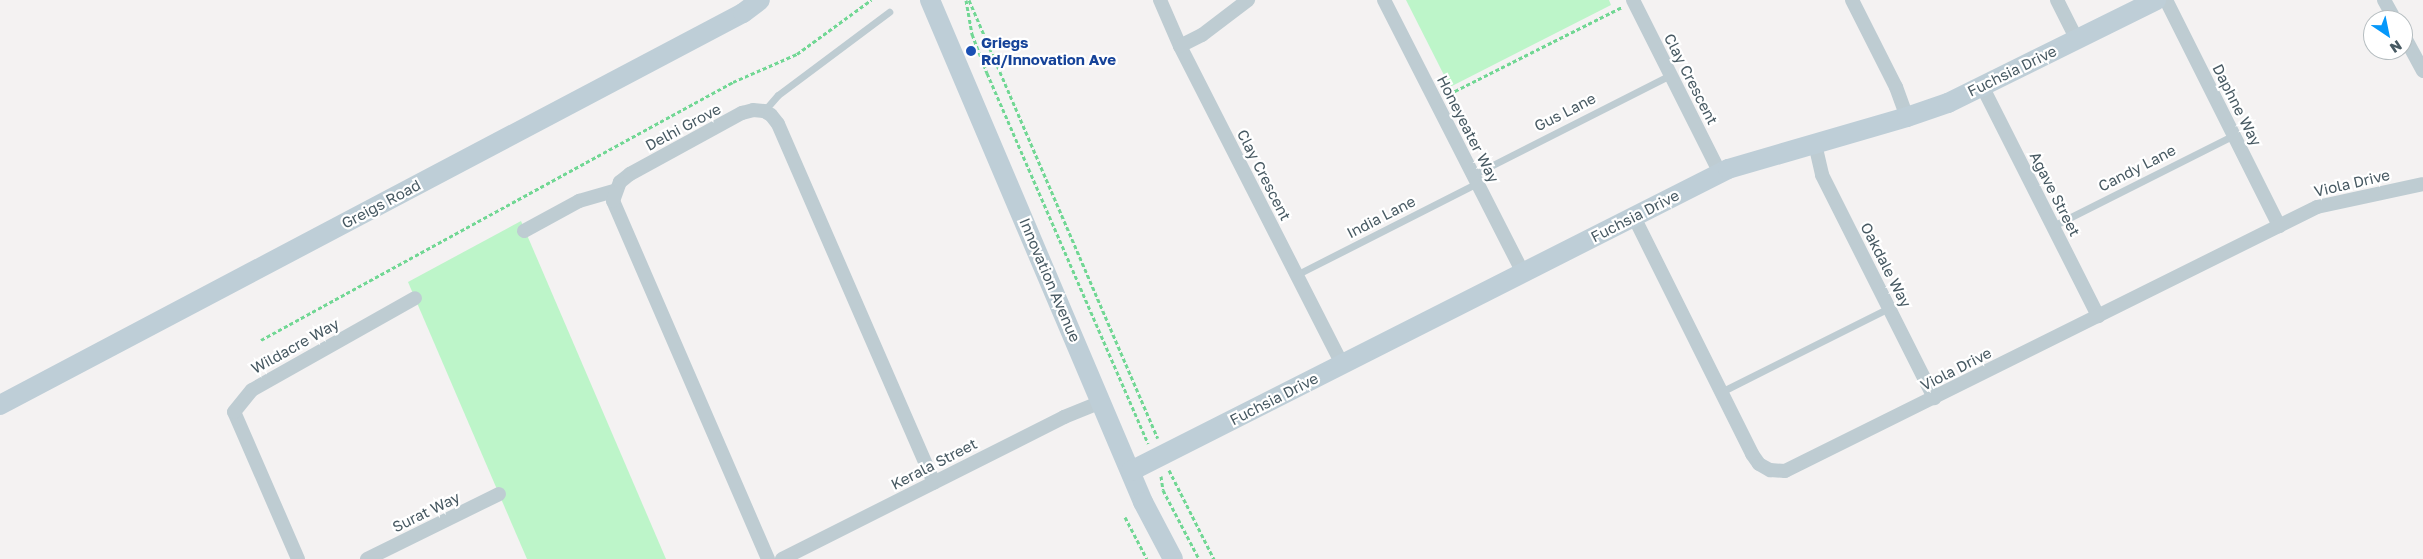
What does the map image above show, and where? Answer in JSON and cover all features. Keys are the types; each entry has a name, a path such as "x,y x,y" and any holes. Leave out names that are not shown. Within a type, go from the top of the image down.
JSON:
{"street":[{"name":"Greigs Road","path":"0,405 734,18 760,0"},
{"name":"Innovation Avenue","path":"930,0 1143,502 1173,559"},
{"name":"Clay Crescent","path":"1160,0 1180,46 1342,364"},
{"path":"1180,46 1202,35 1248,0"},
{"name":"Honeyeater Way","path":"1384,0 1522,273"},
{"path":"1852,0 1896,87 1907,117"},
{"path":"2056,0 2077,40"},
{"name":"Fuchsia Drive","path":"1131,471 1720,173 1948,103 2156,0"},
{"name":"Daphne Way","path":"2166,0 2279,226"},
{"name":"Clay Crescent","path":"1633,1 1720,173"},
{"path":"2413,52 2423,71"},
{"name":"Agave Street","path":"1982,86 2098,316"},
{"path":"764,110 778,124 918,450 934,482"},
{"name":"Delhi Grove","path":"615,190 620,182 630,174 747,112 764,110"},
{"name":"Oakdale Way","path":"1814,144 1822,175 1934,398"},
{"name":"Viola Drive","path":"1634,217 1752,454 1759,464 1770,470 1785,471 2317,207 2423,184"},
{"path":"524,231 579,201 615,190 613,201 618,214 768,559"},
{"name":"Wildacre Way","path":"298,559 234,412 252,390 415,298"},
{"name":"Kerala Street","path":"782,559 1064,417 1102,402"},
{"name":"Surat Way","path":"367,559 499,494"}],"lane":[{"path":"764,110 778,95 889,12"},
{"name":"Gus Lane","path":"1475,179 1670,75"},
{"name":"Candy Lane","path":"2052,226 2234,135"},
{"name":"India Lane","path":"1296,275 1475,179"},
{"path":"1721,392 1889,308"}],"path":[{"path":"261,340 733,82 797,54 871,0"},
{"path":"966,0 972,34 991,82 1142,434 1160,456 1214,559"},
{"path":"970,0 1155,428 1163,490 1199,559"},
{"path":"1436,101 1633,1"},
{"path":"1126,517 1147,559"}],"green space":[{"path":"1406,0 1609,0 1611,5 1450,87"},
{"path":"521,221 666,559 527,559 408,282"}],"place":[{"name":"Griegs Rd/Innovation Ave","path":"971,51"}]}
